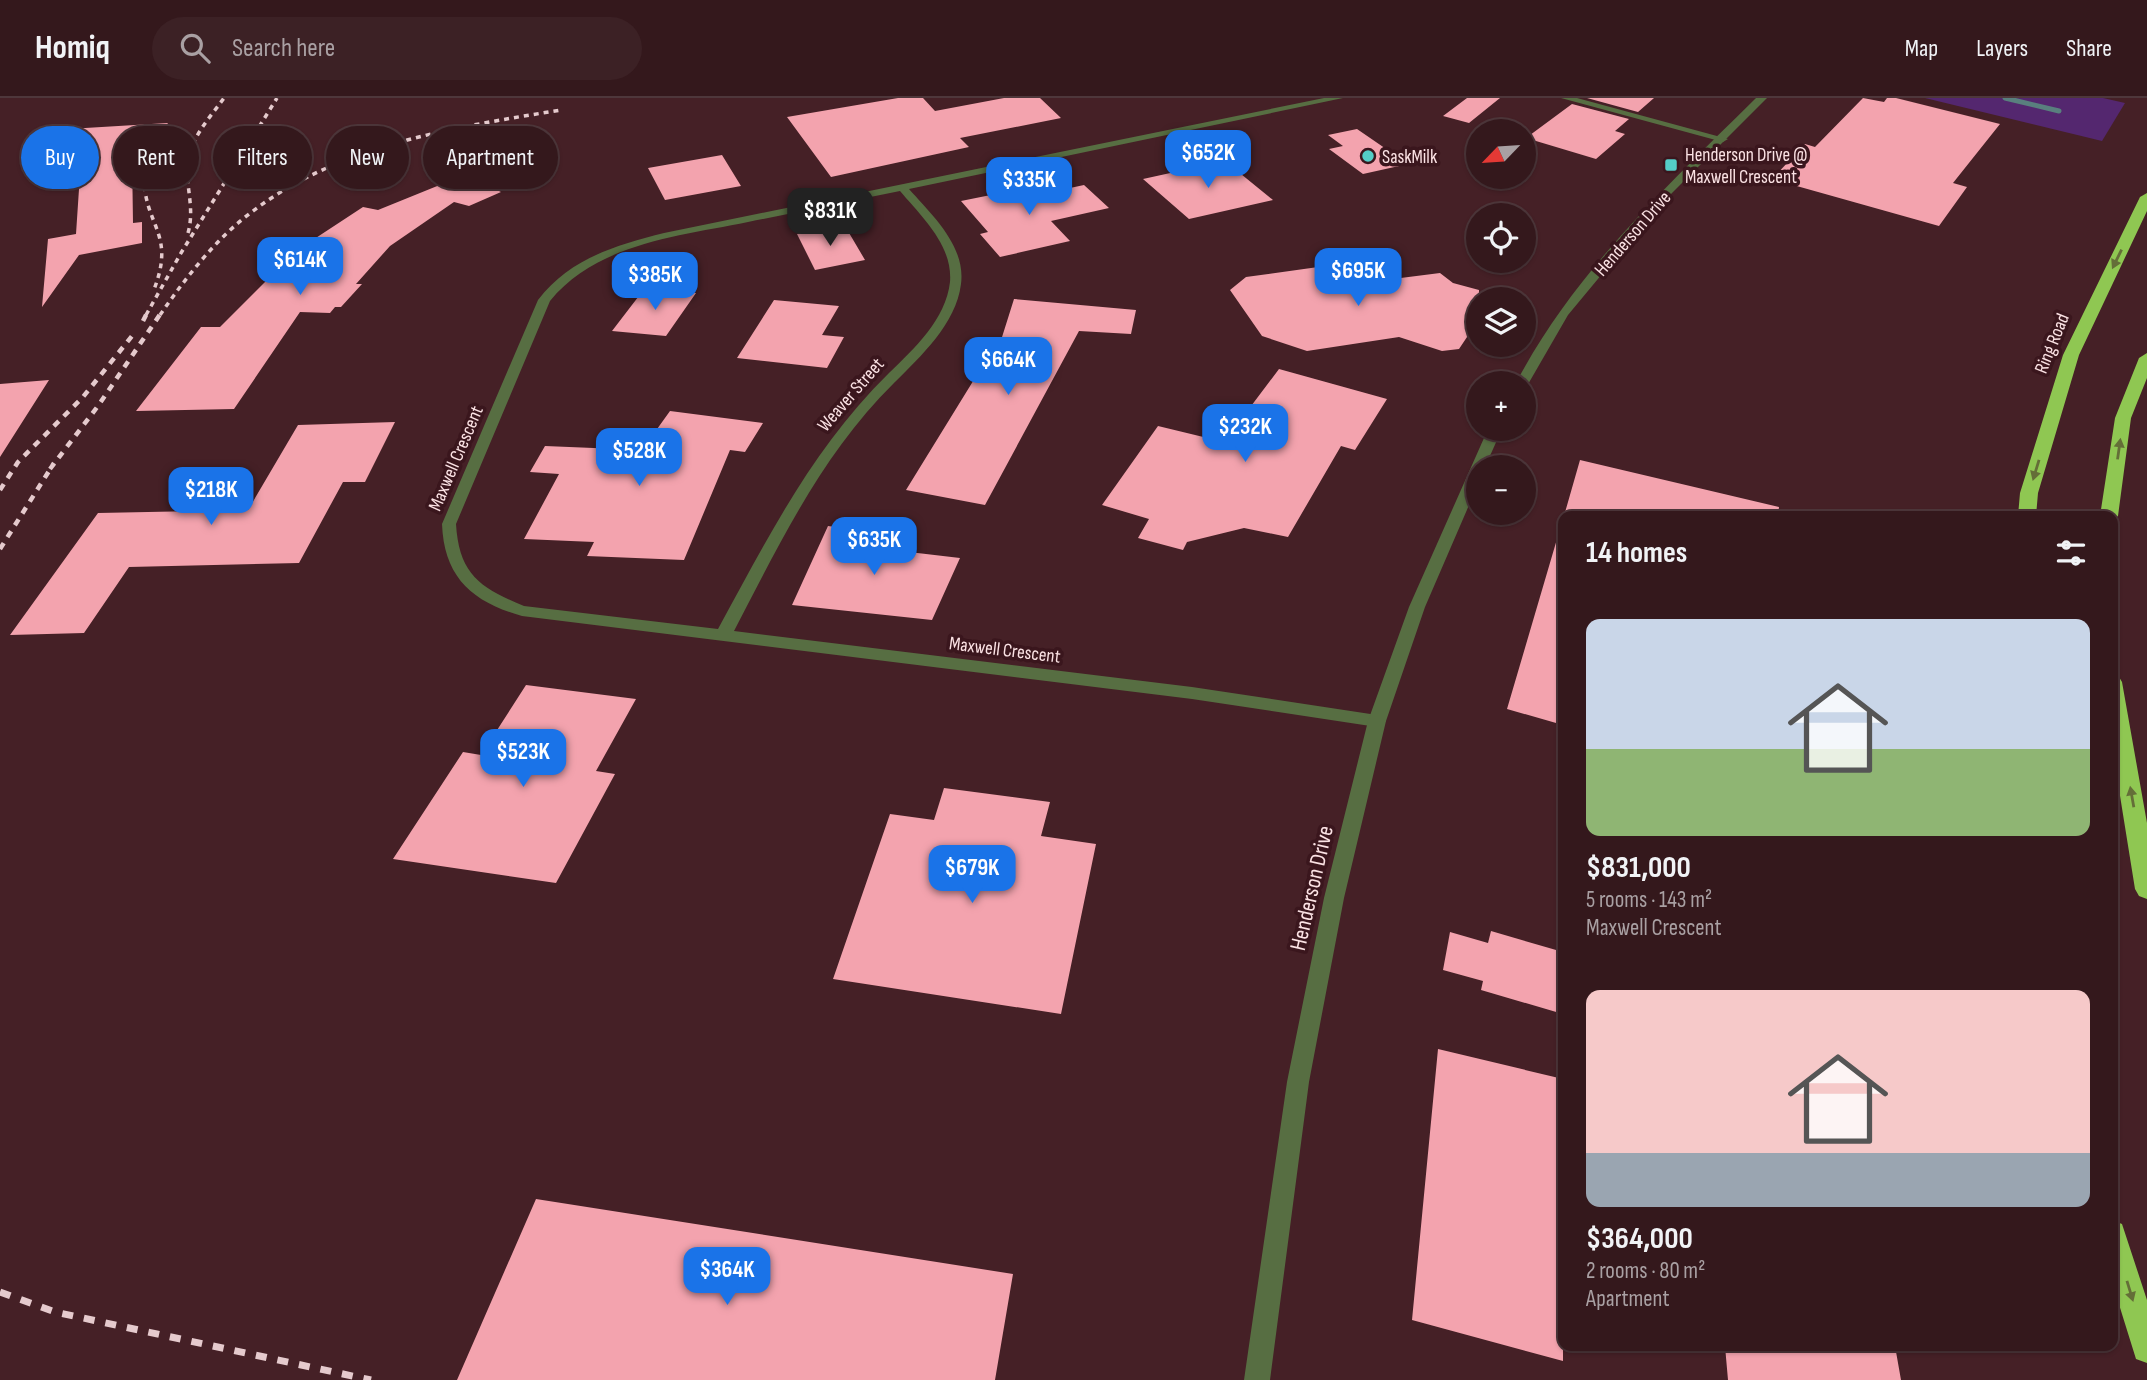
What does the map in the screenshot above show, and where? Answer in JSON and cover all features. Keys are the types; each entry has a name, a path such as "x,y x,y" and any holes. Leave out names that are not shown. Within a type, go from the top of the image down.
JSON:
{"highway":[{"name":"Ring Road","path":"2027,511 2028,494 2071,355 2147,197"},
{"path":"2110,511 2123,418 2147,358"},
{"path":"2118,717 2147,888"},
{"path":"2118,1254 2147,1349"}],"street":[{"name":"Maxwell Crescent","path":"1338,98 644,240 592,260 564,278 544,300 449,524 448,541 457,568 480,592 522,611 1192,694 1377,721"},
{"path":"1566,98 1723,139"},
{"name":"Henderson Drive","path":"1529,371 1568,307 1652,206 1762,98"},
{"name":"Weaver Street","path":"723,636 821,459 860,410 926,340 950,308 957,278 947,242 902,187"},
{"name":"Henderson Drive","path":"1257,1380 1298,1082 1332,910 1377,721 1416,607 1489,441"}],"shaded area":[{"path":"1925,98 2103,98 2125,103 2102,141"}],"building":[{"path":"898,98 923,98 935,111 1004,98 1040,98 1061,118 960,138 969,147 831,177 787,117"},
{"path":"1467,98 1500,98 1474,119 1466,119 1466,122 1443,116"},
{"path":"1587,98 1654,98 1638,112"},
{"path":"1863,98 1884,102 1887,98 1896,98 2000,124 1953,183 1967,187 1939,226 1772,179 1805,144 1815,147"},
{"path":"1572,104 1629,119 1615,131 1625,134 1596,159 1536,141 1536,131"},
{"path":"168,123 166,126 118,126"},
{"path":"113,126 113,189 132,189 133,223 142,222 142,243 79,255 42,307 48,239 76,234 79,189 99,189 99,127"},
{"name":"SaskMilk","path":"1357,129 1408,164 1363,174 1329,149 1343,146 1328,135"},
{"path":"722,155 741,186 665,200 648,168"},
{"path":"1225,161 1273,200 1189,219 1143,179"},
{"path":"1084,185 1109,208 1051,221 1070,241 1000,257 980,234 988,232 961,201 1020,189 1028,197"},
{"path":"430,189 495,189 501,192 469,206 454,202 390,246 356,284 362,284 341,307 335,307 330,313 300,312 234,409 136,411 201,327 220,327 296,251 363,207 378,210"},
{"path":"845,226 865,260 815,270 797,234"},
{"path":"1361,261 1377,281 1440,273 1453,283 1468,287 1466,338 1459,349 1442,351 1399,337 1307,351 1262,336 1230,290 1246,277"},
{"path":"645,288 696,293 666,336 612,331"},
{"path":"1014,299 1136,310 1131,334 1079,331 985,505 906,490 991,352 997,353"},
{"path":"774,300 839,306 822,335 844,337 827,368 737,358"},
{"path":"1279,369 1387,399 1355,450 1341,446 1288,537 1244,528 1187,542 1183,550 1138,538 1149,519 1102,505 1158,426 1224,442"},
{"path":"49,380 0,457 0,384"},
{"path":"670,411 763,423 745,452 730,450 684,560 587,556 594,542 524,539 559,474 530,472 545,446 642,450"},
{"path":"395,422 365,482 343,482 299,563 129,567 84,633 10,635 98,513 248,510 298,425"},
{"path":"1580,460 1779,507 1779,511 1565,511"},
{"path":"828,526 879,533 875,543 910,548 909,552 960,558 932,620 792,605"},
{"path":"1557,539 1558,539 1558,724 1507,709"},
{"path":"526,685 636,699 596,771 615,774 556,883 393,859 463,752 481,755"},
{"path":"944,788 1050,802 1041,836 1096,844 1061,1014 833,979 890,814 934,820"},
{"path":"1491,931 1558,951 1558,1013 1481,990 1483,981 1443,970 1450,932 1488,943"},
{"path":"1438,1049 1558,1078 1558,1351 1563,1351 1563,1361 1412,1320"},
{"path":"536,1199 1013,1274 995,1380 457,1380"},
{"path":"1725,1351 1896,1351 1901,1380 1728,1380"}],"waterway":[{"path":"2005,98 2059,111"}],"railway":[{"path":"188,233 191,210 187,172 190,151 199,132 224,98"},
{"path":"146,315 277,98"},
{"path":"160,315 192,272 227,233 262,204 301,181 341,162 384,147 472,125 561,110"},
{"path":"145,189 161,243 160,272 153,292"},
{"path":"51,467 98,406 161,313"},
{"path":"143,321 146,315"},
{"path":"0,490 18,462 83,397 136,331"},
{"path":"51,467 54,463"},
{"path":"0,549 51,467"},
{"path":"0,1292 55,1312 371,1380"}],"place":[{"name":"SaskMilk","path":"1368,156"},
{"name":"Henderson Drive @ Maxwell Crescent","path":"1671,165"}]}
